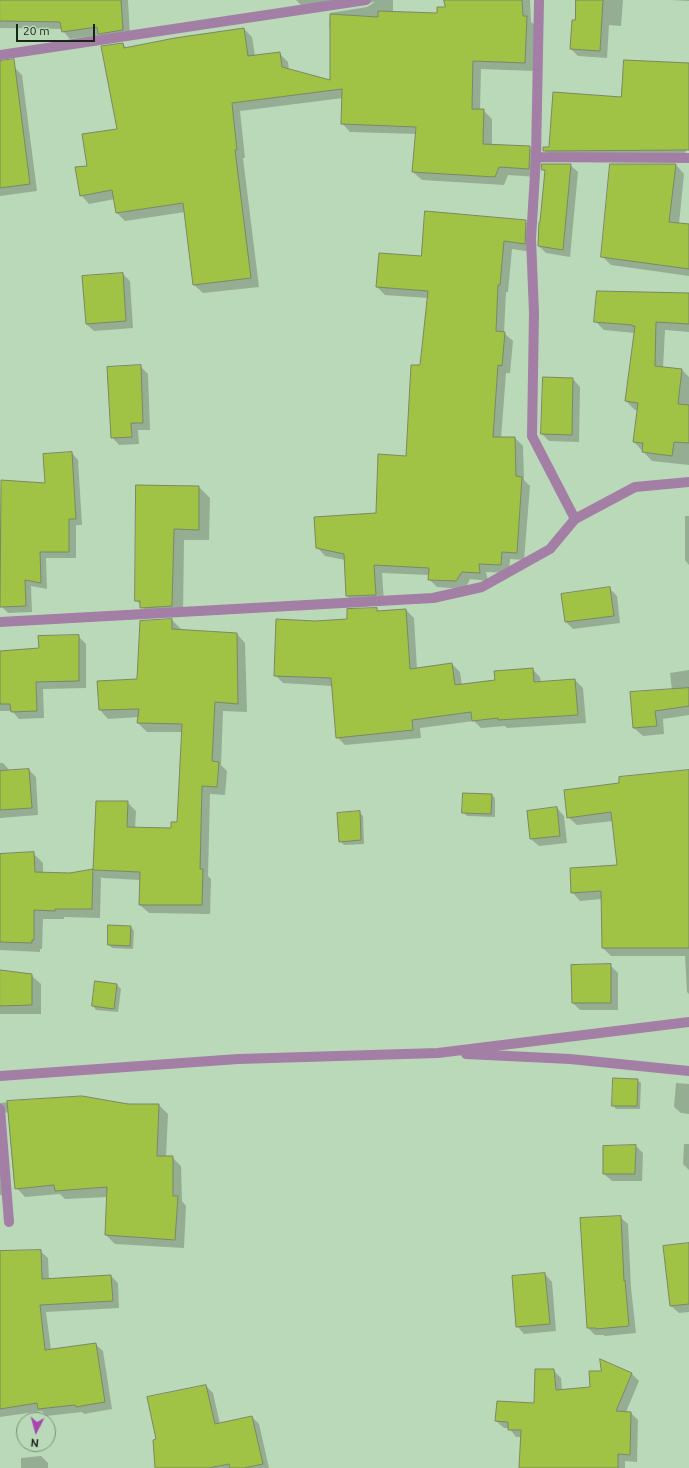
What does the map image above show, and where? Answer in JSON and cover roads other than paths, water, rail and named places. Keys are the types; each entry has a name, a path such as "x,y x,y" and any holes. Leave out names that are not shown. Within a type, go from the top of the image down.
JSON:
{"street":[{"path":"0,55 366,0"},
{"path":"539,0 536,157 531,239 534,313 532,436 575,519"},
{"path":"536,157 689,158"},
{"path":"0,622 433,598 482,587 550,549 575,519 635,487 689,482"},
{"path":"438,1053 689,1022"},
{"path":"0,1076 238,1059 438,1053 570,1059 689,1071"},
{"path":"0,1109 9,1222"}]}
